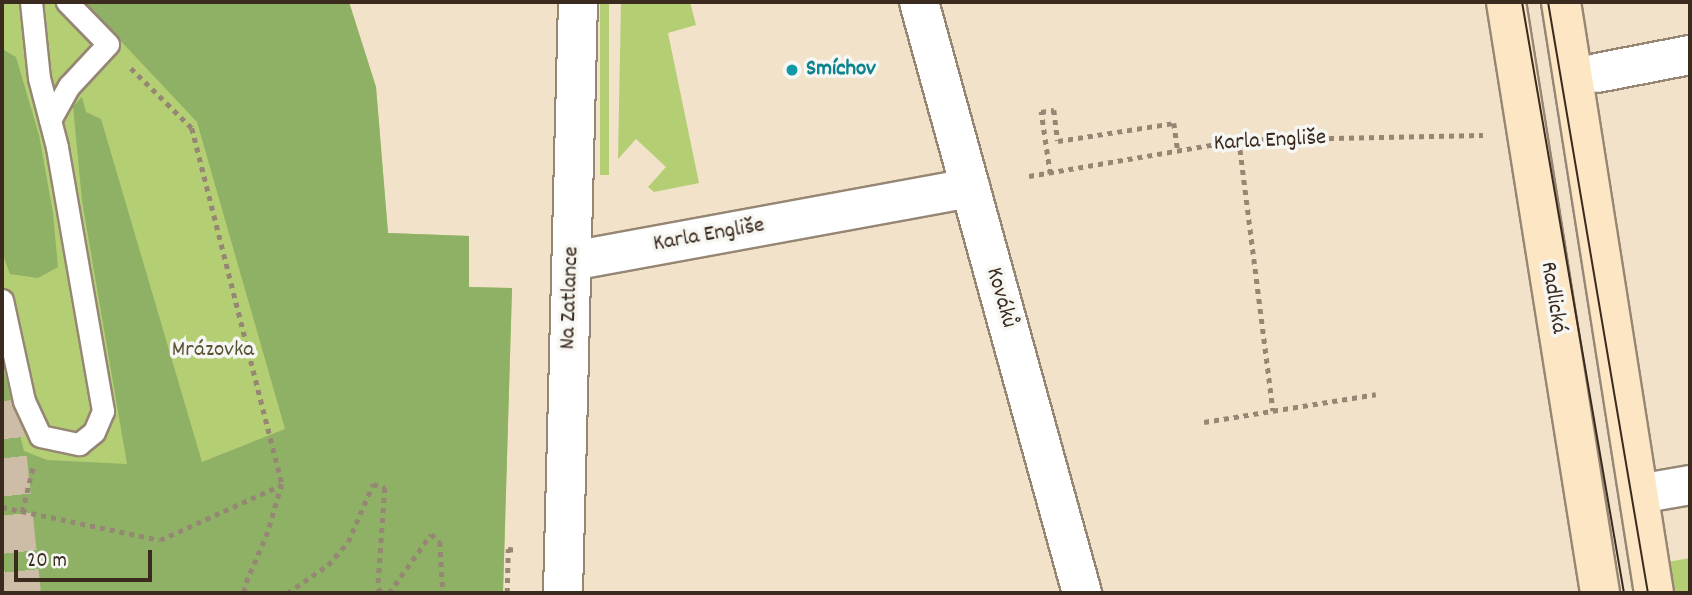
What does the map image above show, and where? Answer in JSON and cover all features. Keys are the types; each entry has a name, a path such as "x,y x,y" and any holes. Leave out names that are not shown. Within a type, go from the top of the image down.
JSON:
{"main road":[{"name":"Radlická","path":"1506,2 1600,593"},
{"path":"1561,2 1654,593"}],"street":[{"name":"Na Zatlance","path":"563,593 578,2"},
{"name":"Kováků","path":"919,2 1082,593"},
{"path":"1597,73 1690,55"},
{"name":"Karla Engliše","path":"572,261 970,188"},
{"path":"1639,494 1690,485"}],"lane":[{"path":"2,300 24,401 40,436 79,444 94,432 103,411 50,120 39,78 31,2"},
{"path":"50,120 69,86 108,44 67,2"}],"path":[{"path":"108,44 192,128 282,484 246,593"},
{"path":"1050,174 1041,111 1054,110 1058,141 1174,123 1178,151"},
{"name":"Karla Engliše","path":"1029,176 1239,140 1473,136"},
{"path":"1239,140 1273,411"},
{"path":"1204,422 1376,394"},
{"path":"22,512 40,436"},
{"path":"2,507 160,540 282,484"},
{"path":"287,593 328,565 348,542 373,484 385,488 378,588 382,593"},
{"path":"389,593 431,534 440,542 443,593"},
{"path":"506,593 508,549 518,550"}],"green space":[{"name":"Mrázovka","path":"2,2 349,2 376,87 388,233 469,236 469,287 512,288 503,593 2,534"},
{"name":"Mrázovka","path":"84,2 349,2 376,87 388,233 469,236 469,287 512,288 503,593 16,593 2,567 2,363 24,451 47,460 127,464 82,201 73,106 82,97 86,112 101,119 202,462 285,429 197,122"},
{"path":"600,2 609,2 609,175 600,175"},
{"path":"621,2 690,2 696,25 668,33 699,183 654,192 648,187 666,167 636,139 618,159"},
{"path":"2,19 4,50 16,57 39,135 53,213 58,267 38,278 10,274 2,253"},
{"path":"1690,558 1690,593 1667,593 1662,563"}],"tunnel":[{"path":"2,401 22,593"}],"tram line":[{"path":"1522,2 1624,593"},
{"path":"1548,2 1648,593"}],"place":[{"name":"Smíchov","path":"792,70"}]}
